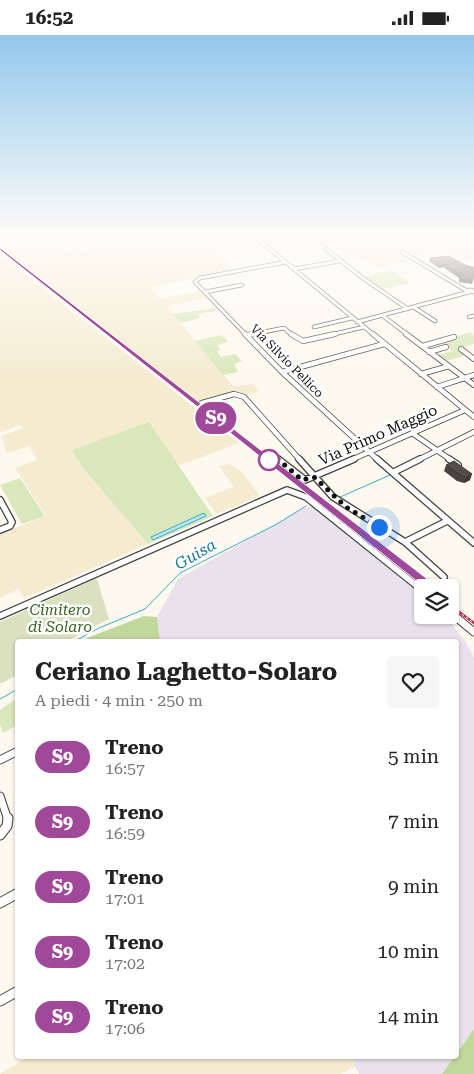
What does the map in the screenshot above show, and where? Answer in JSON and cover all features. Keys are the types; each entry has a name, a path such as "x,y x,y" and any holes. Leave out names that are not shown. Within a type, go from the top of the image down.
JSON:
{"street":[{"name":"Via Silvio Pellico","path":"199,284 282,372 369,452 474,543"},
{"path":"312,284 473,415"},
{"path":"373,284 408,309"},
{"path":"455,284 471,292"},
{"path":"205,292 242,285"},
{"path":"357,322 471,292"},
{"path":"415,308 436,321"},
{"path":"390,314 392,324"},
{"path":"383,316 474,385"},
{"path":"469,317 474,316"},
{"path":"314,327 352,318"},
{"path":"247,335 284,328 301,341 364,327"},
{"path":"422,346 454,337"},
{"path":"282,372 384,344"},
{"path":"430,351 446,347"},
{"path":"461,349 474,359"},
{"path":"276,365 289,371"},
{"path":"421,374 449,366"},
{"path":"437,387 474,375"},
{"path":"202,403 234,395 243,396 314,477 346,507 405,542 444,577"},
{"name":"Via Primo Maggio","path":"278,459 302,480 314,477 465,410"},
{"path":"394,472 474,432"},
{"path":"412,433 460,467"},
{"path":"0,616 287,490 302,494 414,583"},
{"path":"0,500 12,522 10,526 0,530"},
{"path":"405,542 447,521"},
{"path":"459,620 474,633"},
{"path":"0,760 15,752"},
{"path":"0,796 9,819 8,827 0,835"},
{"path":"0,903 15,895"},
{"path":"0,1001 15,993"}],"shaded area":[{"path":"0,284 38,284 239,443 178,466 149,422 73,450 83,468 148,544 24,598 19,589 0,598 0,534 46,516 15,468 37,460 29,446 7,453 1,436 23,428 21,425 1,432"},
{"path":"49,284 164,284 151,287 160,299 202,291 208,298 166,306 233,386 253,384 259,391 245,396 234,394 200,403"},
{"path":"229,464 241,471 260,496 216,514 205,498 234,487 219,466"},
{"path":"314,505 414,586 414,624 451,624 466,642 474,657 474,1029 459,1050 459,639 160,639 157,617 178,579 302,509"},
{"path":"24,1059 351,1059 355,1067 340,1074 0,1074"},
{"path":"352,1059 453,1059 442,1074 359,1074"}],"green space":[{"path":"372,284 404,284 380,290"},
{"path":"217,308 220,310 198,314 200,318 180,323 172,314"},
{"path":"470,332 474,335 474,344 459,349 467,355 446,361 438,355 452,351 441,342"},
{"path":"222,335 228,342 217,345 221,350 217,351 221,357 235,354 242,361 234,364 238,372 223,375 195,341"},
{"path":"149,422 213,516 148,544 83,468 72,450"},
{"path":"20,478 45,516 22,524 0,485"},
{"name":"Cimitero di Solaro","path":"95,579 97,579 109,619 71,639 15,639 15,676 0,684 0,622"},
{"path":"144,616 157,617 160,639 87,638"},
{"path":"15,699 15,726 3,733 0,724 0,710"},
{"path":"474,1029 474,1074 442,1074 453,1059 459,1059 459,1050"}],"water":[{"path":"204,513 206,516 153,540 151,537"}],"building":[{"path":"454,461 472,474 466,477 460,475 446,465"}],"waterway":[{"name":"Guisa","path":"338,498 390,475"},
{"name":"Guisa","path":"79,639 99,628 145,609 180,573 277,524 306,506"},
{"name":"Guisa","path":"0,699 15,691"}],"railway":[{"path":"45,284 422,579"},
{"path":"459,612 474,623"}],"train":[{"name":"S9","path":"45,284 422,579"}],"route":[{"path":"269,460 278,459 302,480 314,477 333,497 346,507 379,527"}]}
